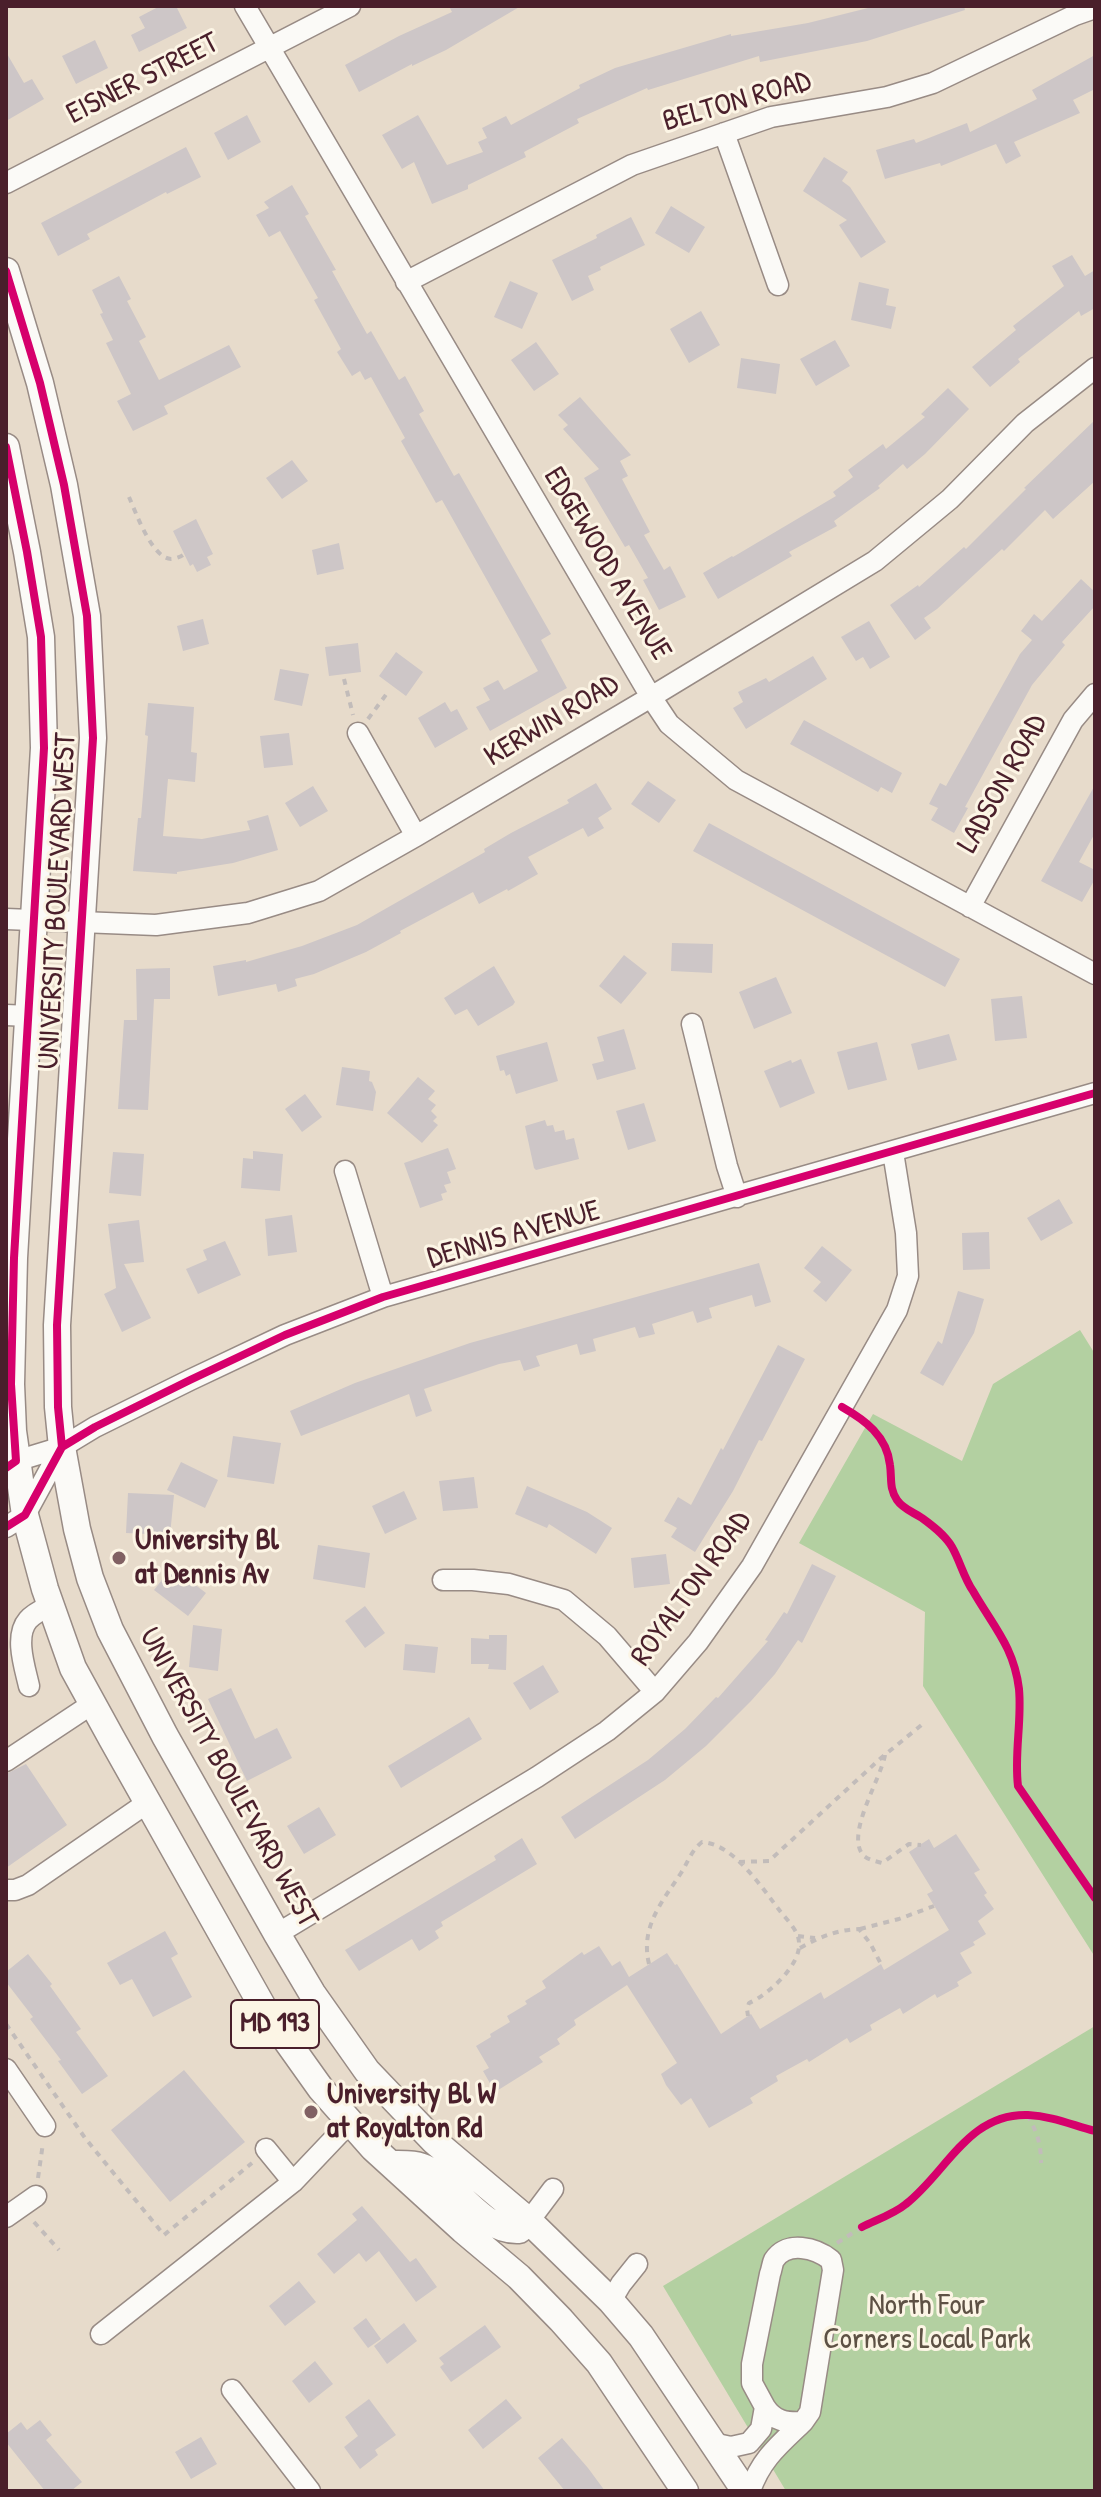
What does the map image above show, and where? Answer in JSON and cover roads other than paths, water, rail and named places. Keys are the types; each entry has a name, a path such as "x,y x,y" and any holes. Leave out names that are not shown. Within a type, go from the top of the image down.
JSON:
{"main road":[{"name":"UNIVERSITY BOULEVARD WEST","path":"6,271 40,383 61,471 87,616 93,738 57,1325 62,1447 77,1529 90,1578 110,1630 165,1736 312,1993 367,2071 434,2141 529,2221 611,2301 641,2336 747,2491"},
{"name":"UNIVERSITY BOULEVARD WEST","path":"6,447 41,637 44,748 34,919 17,1015 15,1243 9,1334 11,1464 16,1521 73,1668 264,2009 321,2089 350,2122 391,2164 519,2277 599,2363 685,2491"},
{"path":"391,2164 413,2164 429,2170 502,2229 519,2230 529,2221"}],"street":[{"name":"EDGEWOOD AVENUE","path":"245,6 669,724 736,780 1095,974"},
{"name":"EISNER STREET","path":"6,183 350,6"},
{"name":"BELTON ROAD","path":"406,282 632,165 771,117 887,97 933,83 1095,8"},
{"path":"724,133 778,285"},
{"name":"KERWIN ROAD","path":"6,919 156,925 248,913 319,891 651,697 875,561 950,499 1025,423 1095,368"},
{"name":"LADSON ROAD","path":"970,907 1073,720 1095,694"},
{"path":"358,733 416,836"},
{"path":"692,1024 737,1197"},
{"name":"DENNIS AVENUE","path":"11,1464 62,1447 162,1393 285,1335 383,1297 1095,1093"},
{"name":"ROYALTON ROAD","path":"277,1934 537,1777 607,1731 655,1692 698,1642 752,1566 897,1310 908,1276 906,1233 893,1152"},
{"path":"345,1171 383,1297"},
{"path":"16,1521 62,1447"},
{"path":"443,1580 509,1584 564,1600 607,1636 655,1692"},
{"path":"29,1686 23,1656 23,1627 28,1619 51,1605"},
{"path":"6,1761 92,1704"},
{"path":"6,1890 28,1885 147,1803"},
{"path":"6,2069 45,2126"},
{"path":"101,2334 293,2182 350,2122"},
{"path":"262,2153 293,2182"},
{"path":"529,2221 553,2189"},
{"path":"747,2491 758,2469 773,2450 803,2422 810,2412 833,2270 831,2260 814,2250 790,2249 775,2260 752,2364 752,2383 771,2416 786,2423 803,2422"},
{"path":"611,2301 637,2264"},
{"path":"232,2390 310,2491"},
{"path":"712,2443 731,2447 749,2443 761,2429 765,2407"}],"place":[{"name":"University Bl at Dennis Av","path":"119,1558"},
{"name":"University Bl W at Royalton Rd","path":"311,2112"}],"park label":[{"name":"North Four Corners Local Park","path":"927,2323"}]}
